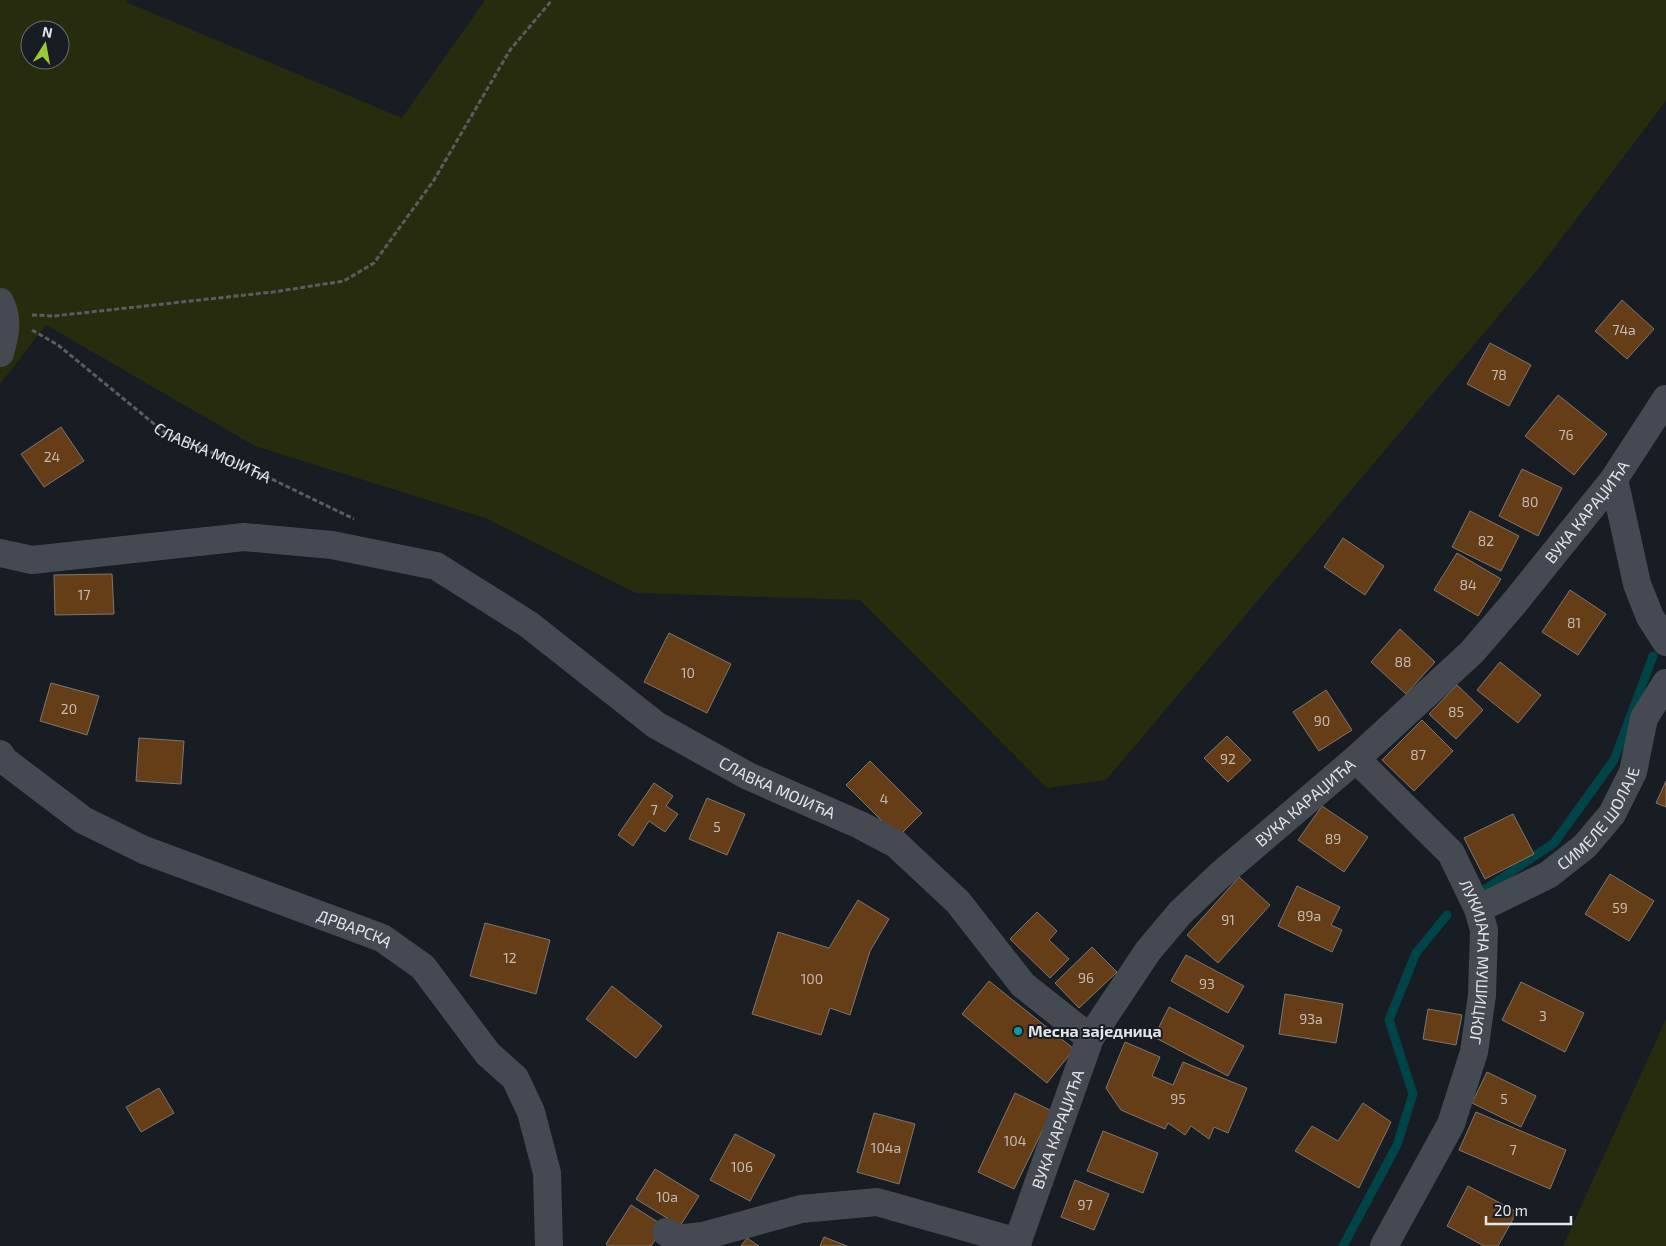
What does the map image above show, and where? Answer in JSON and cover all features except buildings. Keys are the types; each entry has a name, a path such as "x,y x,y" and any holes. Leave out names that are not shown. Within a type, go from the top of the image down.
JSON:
{"street":[{"path":"0,353 4,336 3,308"},
{"name":"ВУКА КАРАЏИЋА","path":"1017,1244 1090,1038 1148,951 1180,912 1269,831 1356,759 1472,652 1515,602 1614,479 1666,399"},
{"path":"1614,479 1637,584 1650,617 1666,642"},
{"name":"СЛАВКА МОЈИЋА","path":"0,553 32,560 244,537 332,545 436,566 528,624 656,725 748,776 860,825 896,844 958,902 1023,985 1090,1038"},
{"name":"СИМЕЛЕ ШОЛАЈЕ","path":"1478,909 1548,875 1585,846 1612,814 1633,772 1644,718 1666,683"},
{"name":"ДРВАРСКА","path":"0,754 6,761 83,820 100,829 144,850 382,938 423,967 488,1054 515,1078 531,1112 547,1173 549,1246"},
{"name":"ЛУКИЈАНА МУШИЦКОГ","path":"1356,759 1451,853 1478,909 1484,930 1482,995 1474,1052 1451,1124 1384,1246"},
{"path":"666,1232 676,1239 703,1236 801,1209 877,1202 1017,1244"}],"path":[{"path":"3,308 54,316 273,292 344,281 374,263 434,180 510,50 552,0"},
{"name":"СЛАВКА МОЈИЋА","path":"3,308 58,345 164,432 253,470 359,521"}],"green space":[{"path":"0,0 127,0 126,2 402,118 485,0 1666,0 1666,101 1539,268 1106,780 1047,788 860,600 636,593 485,518 255,446 46,325 0,384"},
{"path":"1666,1019 1666,1246 1563,1246"}],"waterway":[{"path":"1484,890 1554,843 1614,760 1653,656"},
{"path":"1343,1246 1397,1145 1413,1094 1389,1020 1416,953 1447,915"}],"place":[{"name":"Месна заједница","path":"1018,1031"}]}
